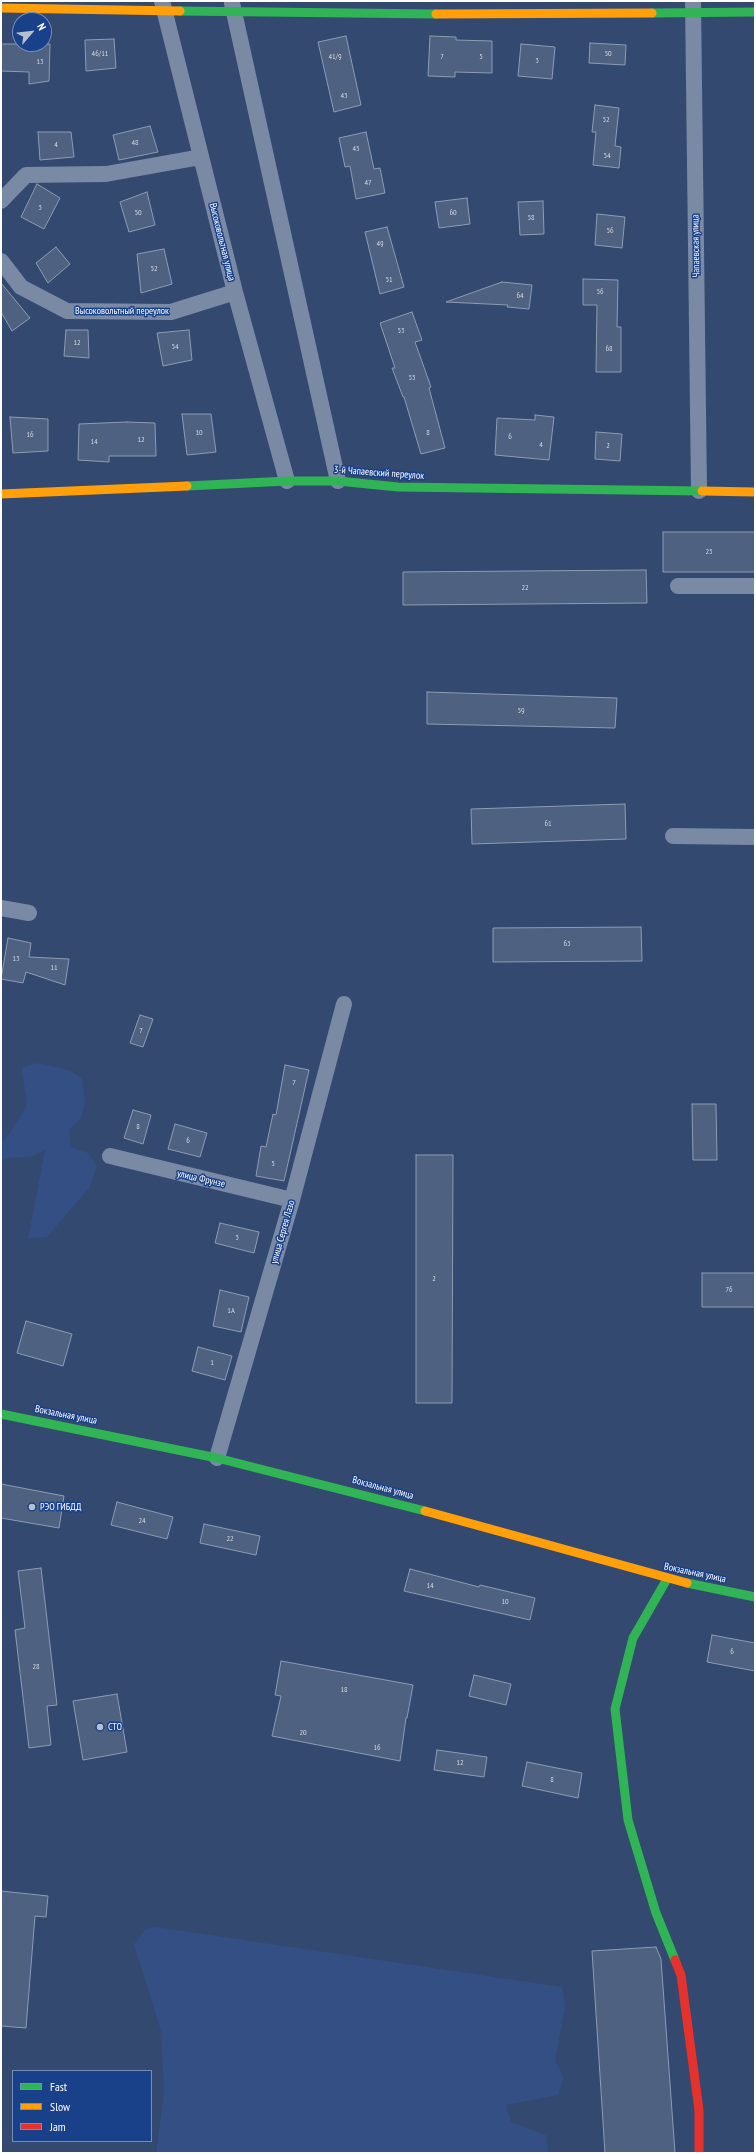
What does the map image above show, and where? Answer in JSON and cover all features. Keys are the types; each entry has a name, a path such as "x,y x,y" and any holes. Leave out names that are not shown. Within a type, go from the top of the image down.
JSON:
{"street":[{"path":"1,8 163,6 693,6 755,12"},
{"name":"Высоковольтная улица","path":"163,6 235,292 288,481"},
{"path":"233,6 338,481"},
{"name":"Чапаевская улица","path":"693,6 699,492"},
{"path":"1,201 26,175 106,174 200,156"},
{"name":"Высоковольтный переулок","path":"1,261 20,287 67,311 171,312 235,292"},
{"name":"3-й Чапаевский переулок","path":"1,494 288,481 338,481 398,487 755,492"},
{"path":"678,586 755,586"},
{"path":"673,836 755,837"},
{"path":"1,908 29,914"},
{"name":"улица Сергея Лазо","path":"217,1458 292,1200 344,1004"},
{"name":"улица Фрунзе","path":"110,1156 292,1200"},
{"name":"Вокзальная улица","path":"1,1414 86,1430 217,1458 432,1512 667,1579 755,1597"},
{"path":"667,1579 633,1638 615,1709 628,1820 656,1913 681,1975 699,2110 699,2153"}],"water":[{"path":"37,1063 69,1070 82,1079 85,1103 81,1118 69,1130 71,1147 88,1153 97,1167 89,1188 47,1237 28,1239 45,1150 33,1156 1,1159 1,1143 10,1133 27,1105 22,1068"},
{"path":"156,1927 562,1987 565,2007 555,2061 564,2078 558,2095 506,2105 511,2122 546,2135 548,2153 156,2153 164,2092 161,2031 134,1944 146,1929"}],"building":[{"path":"346,36 361,105 334,112 318,42"},
{"path":"430,36 456,37 456,40 492,41 492,73 455,72 455,77 428,76"},
{"path":"114,39 116,68 86,71 85,40"},
{"path":"590,43 626,45 625,65 589,63"},
{"path":"1,44 12,44 12,52 50,52 49,81 29,84 29,72 1,71"},
{"path":"521,44 555,47 552,79 518,76"},
{"path":"595,105 619,108 615,146 621,147 619,168 593,165 596,132 592,132"},
{"path":"150,126 158,152 119,160 113,135"},
{"path":"38,132 71,132 74,157 40,160"},
{"path":"366,132 374,169 380,168 385,193 356,199 350,166 345,167 339,138"},
{"path":"37,184 60,198 44,229 21,217"},
{"path":"147,192 155,225 129,232 120,202"},
{"path":"467,198 470,224 439,228 435,202"},
{"path":"543,201 544,234 520,235 518,202"},
{"path":"597,214 625,217 622,248 595,245"},
{"path":"387,227 404,287 380,294 365,232"},
{"path":"56,247 70,264 48,283 36,263"},
{"path":"164,249 172,284 141,293 137,254"},
{"path":"583,279 618,280 617,327 621,327 621,372 596,372 597,305 583,305"},
{"path":"502,282 532,285 529,309 507,307 508,305 446,302"},
{"path":"1,283 30,318 12,331 1,312"},
{"path":"412,312 422,340 415,342 431,387 429,388 445,448 421,454 404,397 392,368 395,368 380,323"},
{"path":"66,330 88,330 89,358 64,356"},
{"path":"189,330 192,360 163,366 157,333"},
{"path":"182,414 211,414 216,452 187,455"},
{"path":"535,415 554,417 549,460 495,455 497,418 535,420"},
{"path":"10,417 48,419 48,451 13,453"},
{"path":"127,422 155,423 156,456 109,456 109,462 78,460 79,424"},
{"path":"596,432 622,434 620,461 595,459"},
{"path":"663,532 755,532 755,572 663,572"},
{"path":"646,570 647,603 403,605 403,572"},
{"path":"427,692 617,698 615,728 427,724"},
{"path":"625,804 626,839 472,844 471,809"},
{"path":"641,927 642,961 493,962 493,928"},
{"path":"8,938 31,943 29,957 69,959 65,985 26,972 23,983 1,979"},
{"path":"140,1015 153,1019 143,1047 130,1043"},
{"path":"285,1065 309,1070 284,1181 256,1176 261,1146 266,1147 273,1114 276,1115"},
{"path":"692,1104 716,1104 717,1160 693,1160"},
{"path":"133,1110 151,1115 143,1144 124,1138"},
{"path":"175,1124 207,1133 200,1157 168,1149"},
{"path":"416,1155 453,1155 452,1403 416,1403"},
{"path":"220,1223 259,1232 254,1253 215,1243"},
{"path":"702,1273 755,1273 755,1307 702,1307"},
{"path":"220,1290 249,1297 241,1332 213,1326"},
{"path":"26,1321 72,1334 63,1366 17,1353"},
{"path":"198,1347 232,1356 225,1380 192,1371"},
{"name":"РЭО ГИБДД","path":"1,1484 64,1496 59,1528 1,1518"},
{"path":"117,1502 173,1517 167,1539 111,1525"},
{"path":"204,1524 260,1536 256,1555 200,1543"},
{"path":"41,1568 57,1705 47,1706 51,1745 29,1748 15,1630 25,1628 18,1571"},
{"path":"410,1569 479,1587 480,1585 535,1598 530,1620 404,1591"},
{"path":"712,1635 755,1643 755,1671 707,1662"},
{"path":"281,1661 413,1685 406,1718 400,1761 272,1736 281,1696 275,1695"},
{"path":"474,1675 511,1684 506,1705 469,1696"},
{"name":"СТО","path":"117,1694 127,1752 83,1760 73,1701"},
{"path":"437,1750 487,1757 484,1777 434,1770"},
{"path":"527,1762 582,1773 578,1798 522,1786"},
{"path":"1,1891 48,1896 46,1917 35,1916 26,2028 1,2026"},
{"path":"656,1947 661,1959 675,2153 605,2153 592,1951"}],"traffic: fast":[{"path":"180,11 436,14"},
{"path":"652,13 755,12"},
{"path":"187,486 287,481 338,481 398,487 702,491"},
{"path":"1,1414 217,1458 425,1511"},
{"path":"667,1579 633,1638 615,1709 628,1820 656,1913 675,1960"},
{"path":"687,1583 755,1597"}],"traffic: slow":[{"path":"1,8 180,11"},
{"path":"436,14 652,13"},
{"path":"1,494 187,486"},
{"path":"702,491 755,492"},
{"path":"425,1511 687,1583"}],"traffic: jam":[{"path":"675,1960 681,1975 699,2110 699,2153"}],"place":[{"name":"РЭО ГИБДД","path":"32,1507"},
{"name":"СТО","path":"100,1727"}]}
